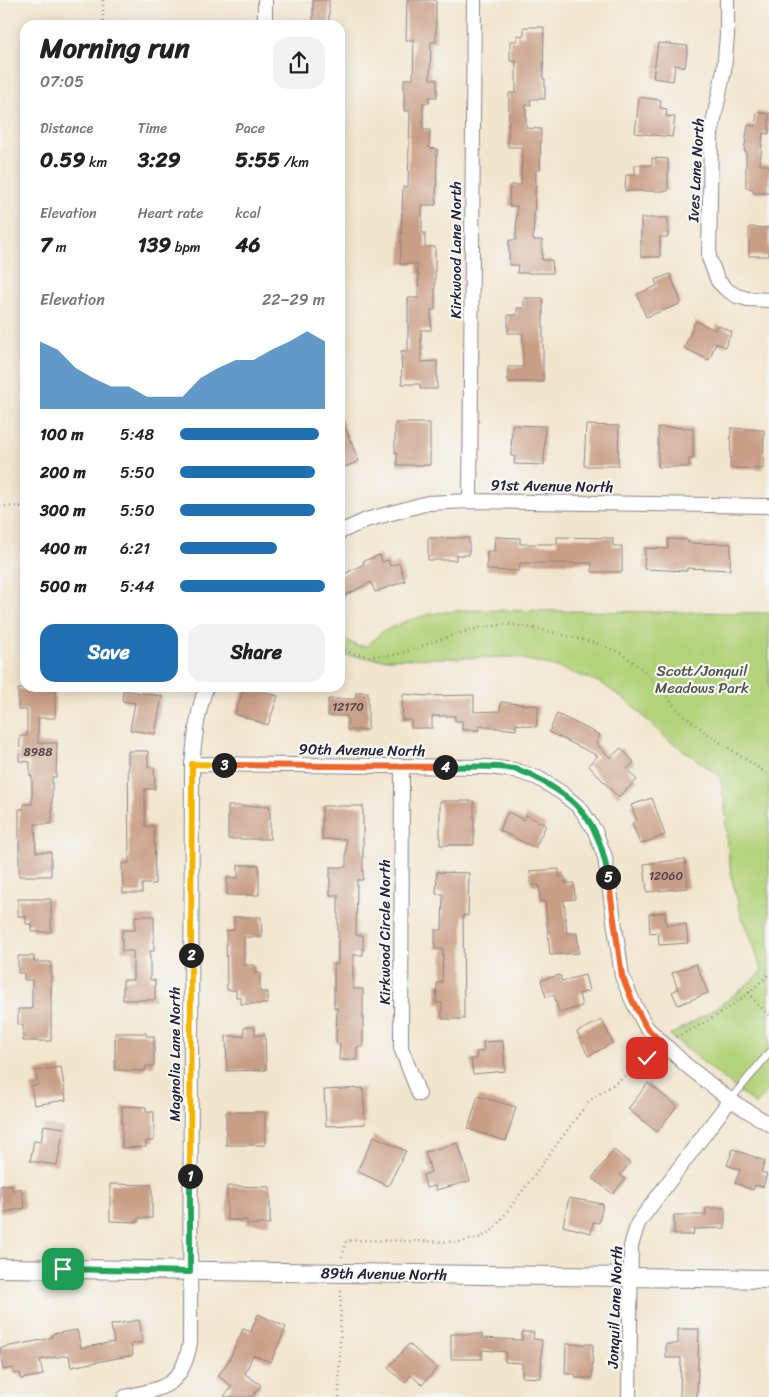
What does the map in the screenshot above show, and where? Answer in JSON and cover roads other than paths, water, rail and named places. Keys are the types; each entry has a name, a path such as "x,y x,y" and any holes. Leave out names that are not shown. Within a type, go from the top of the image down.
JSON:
{"street":[{"path":"265,0 265,20"},
{"name":"Kirkwood Lane North","path":"470,501 474,0"},
{"name":"Ives Lane North","path":"728,0 728,35 724,70 711,134 709,258 718,281 727,290 737,296 748,299 769,300"},
{"name":"91st Avenue North","path":"345,530 366,520 428,503 470,501 769,506"},
{"name":"Magnolia Lane North","path":"125,1397 157,1389 170,1383 180,1373 187,1359 190,1343 192,764 195,732 205,692"},
{"name":"90th Avenue North","path":"192,764 488,767 514,770 538,778 562,792 581,809 595,831 605,857 622,976 646,1027 686,1065 730,1100 769,1124"},
{"name":"Kirkwood Circle North","path":"402,767 401,1048 419,1094"},
{"name":"Jonquil Lane North","path":"629,1397 632,1246 638,1223 730,1100"},
{"name":"89th Avenue North","path":"0,1268 769,1280"}],"lane":[{"path":"730,1100 769,1053"}],"park label":[{"name":"Scott/Jonquil Meadows Park","path":"702,680"}]}
